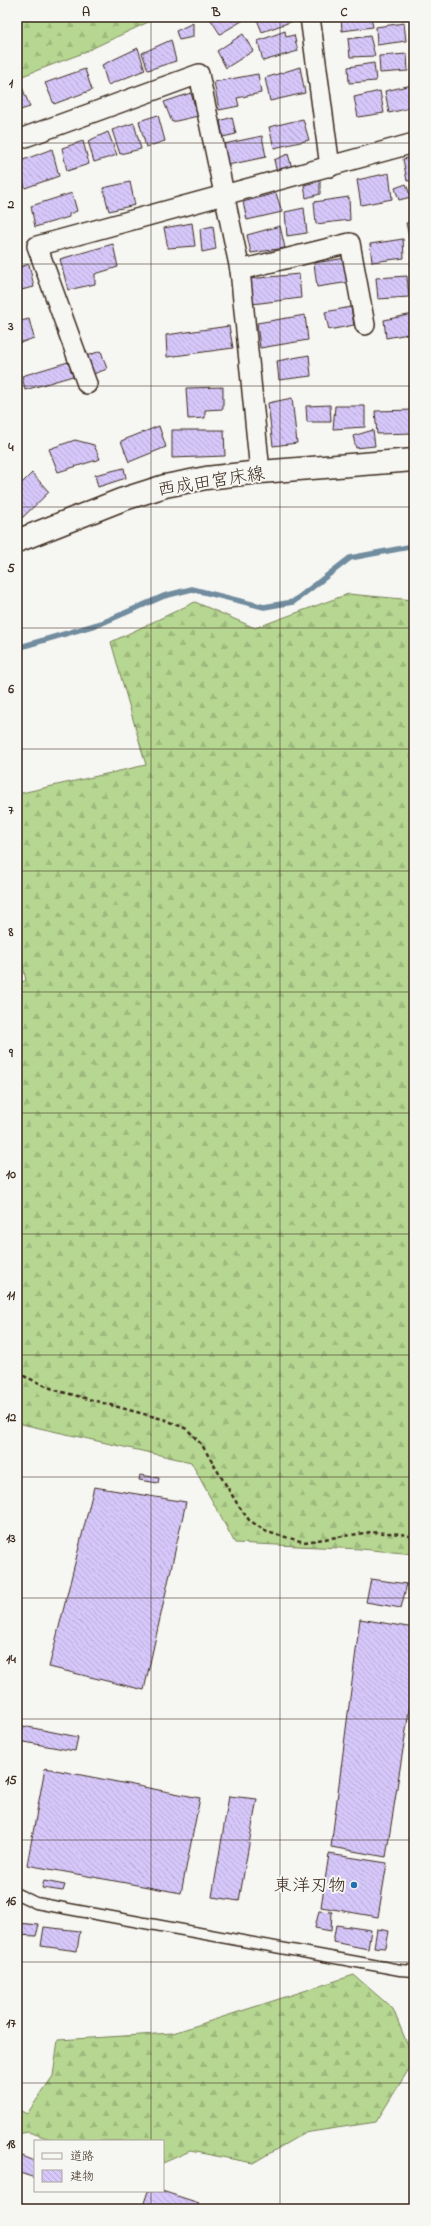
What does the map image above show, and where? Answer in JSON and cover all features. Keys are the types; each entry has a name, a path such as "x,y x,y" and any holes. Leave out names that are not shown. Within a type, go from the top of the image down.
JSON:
{"main road":[{"name":"西成田宮床線","path":"17,541 121,500 165,486 206,478 260,472 414,460"}],"street":[{"path":"310,17 330,166"},
{"path":"17,140 199,74 240,270 260,472"},
{"path":"87,384 37,246 414,143"},
{"path":"240,270 350,243 365,325"}],"lane":[{"path":"17,1894 36,1903 400,1970 414,1971"}],"path":[{"path":"17,1373 55,1390 166,1420 187,1429 202,1445 238,1505 249,1520 267,1532 304,1542 372,1532 401,1534 414,1537"}],"green space":[{"path":"17,17 159,17 78,55 17,78"},
{"path":"348,594 414,600 414,1554 361,1549 235,1543 191,1462 17,1423 17,982 26,981 17,935 17,794 146,765 111,642 195,602 255,628"},
{"path":"354,1975 393,2009 414,2061 376,2122 304,2133 253,2163 190,2151 164,2163 164,2140 54,2140 28,2132 17,2134 17,2109 27,2114 53,2076 58,2040 173,2033"}],"building":[{"path":"209,17 246,17 247,18 220,34"},
{"path":"256,17 295,17 296,20 262,32"},
{"path":"341,17 371,17 373,27 342,31"},
{"path":"193,23 193,37 179,40 176,31"},
{"path":"404,23 406,41 377,45 376,27"},
{"path":"285,31 286,37 294,35 298,51 263,61 258,41"},
{"path":"243,34 253,51 226,68 217,51"},
{"path":"370,36 375,56 350,57 348,39"},
{"path":"171,40 176,61 148,70 142,53"},
{"path":"138,48 145,70 108,85 102,65"},
{"path":"407,54 408,71 380,73 379,56"},
{"path":"374,63 376,81 349,83 348,67"},
{"path":"300,67 305,93 270,101 265,78"},
{"path":"85,69 92,90 54,104 45,83"},
{"path":"258,74 261,93 237,98 239,106 219,110 214,82"},
{"path":"412,85 414,107 389,113 385,91"},
{"path":"22,87 30,107 17,111 17,89"},
{"path":"380,91 384,113 358,117 354,97"},
{"path":"191,93 198,116 172,122 164,102"},
{"path":"158,115 165,141 146,147 139,121"},
{"path":"232,117 236,134 223,137 220,121"},
{"path":"303,119 309,140 274,148 269,127"},
{"path":"134,123 141,149 120,154 112,130"},
{"path":"108,132 117,155 94,162 88,141"},
{"path":"262,136 266,157 228,165 224,144"},
{"path":"83,141 89,164 67,171 62,148"},
{"path":"52,149 59,176 25,188 18,162"},
{"path":"288,154 292,168 277,173 274,160"},
{"path":"414,157 414,180 407,181 403,159"},
{"path":"389,173 392,199 361,205 357,180"},
{"path":"320,181 320,194 306,198 304,185"},
{"path":"130,182 135,205 109,211 103,188"},
{"path":"406,184 411,197 399,200 395,188"},
{"path":"72,193 77,211 69,214 69,217 35,227 31,206"},
{"path":"276,193 282,212 247,220 243,202"},
{"path":"349,197 350,220 316,224 314,202"},
{"path":"304,208 307,233 287,236 285,212"},
{"path":"414,221 414,241 410,241 406,223"},
{"path":"192,223 195,246 168,248 164,228"},
{"path":"213,226 216,249 202,252 200,229"},
{"path":"280,226 285,248 251,253 247,235"},
{"path":"403,239 404,258 372,262 370,244"},
{"path":"113,244 118,267 95,274 95,284 68,290 60,259"},
{"path":"346,258 350,282 317,287 314,263"},
{"path":"29,264 34,287 17,291 17,268"},
{"path":"299,274 301,298 252,304 249,279"},
{"path":"407,276 409,297 378,299 376,278"},
{"path":"351,307 354,325 329,330 325,312"},
{"path":"413,314 414,333 386,338 384,320"},
{"path":"305,315 308,340 260,348 257,323"},
{"path":"29,319 34,338 17,344 17,322"},
{"path":"229,326 233,348 167,357 166,335"},
{"path":"101,351 107,369 88,376 83,357"},
{"path":"309,355 311,376 279,380 277,361"},
{"path":"68,362 73,376 25,390 22,376"},
{"path":"223,387 223,409 205,410 205,418 188,419 186,388"},
{"path":"292,398 297,443 273,446 268,403"},
{"path":"330,405 331,422 307,422 306,406"},
{"path":"335,406 365,406 365,427 333,429"},
{"path":"414,410 414,433 377,434 375,411"},
{"path":"159,426 166,447 129,462 121,441"},
{"path":"172,430 224,430 225,456 172,458"},
{"path":"373,430 375,446 356,448 353,436"},
{"path":"75,440 94,445 100,459 58,472 49,449"},
{"path":"124,468 126,478 98,487 95,475"},
{"path":"32,473 49,492 22,518 17,513 17,488"},
{"path":"140,1475 159,1478 158,1483 139,1480"},
{"path":"94,1487 186,1502 144,1690 49,1667"},
{"path":"371,1579 407,1584 401,1608 366,1602"},
{"path":"360,1619 414,1628 414,1680 386,1857 331,1847"},
{"path":"23,1726 78,1737 75,1751 19,1741"},
{"path":"45,1768 200,1798 181,1893 27,1865"},
{"path":"229,1796 257,1799 239,1901 212,1897"},
{"name":"東洋刃物","path":"329,1854 387,1863 378,1917 321,1907"},
{"path":"44,1881 65,1885 63,1891 42,1888"},
{"path":"319,1911 332,1912 331,1931 315,1928"},
{"path":"17,1923 39,1925 36,1936 17,1935"},
{"path":"336,1925 371,1930 368,1949 333,1942"},
{"path":"44,1927 80,1931 77,1951 41,1946"},
{"path":"377,1929 389,1931 386,1948 374,1947"},
{"path":"17,2154 34,2161 34,2178 17,2172"},
{"path":"148,2192 164,2192 199,2203 197,2209 142,2209"},
{"path":"17,2201 38,2209 17,2209"}],"waterway":[{"path":"17,648 102,623 164,596 192,589 264,607 293,602 350,558 414,546"}],"place":[{"name":"東洋刃物","path":"354,1885"}]}
